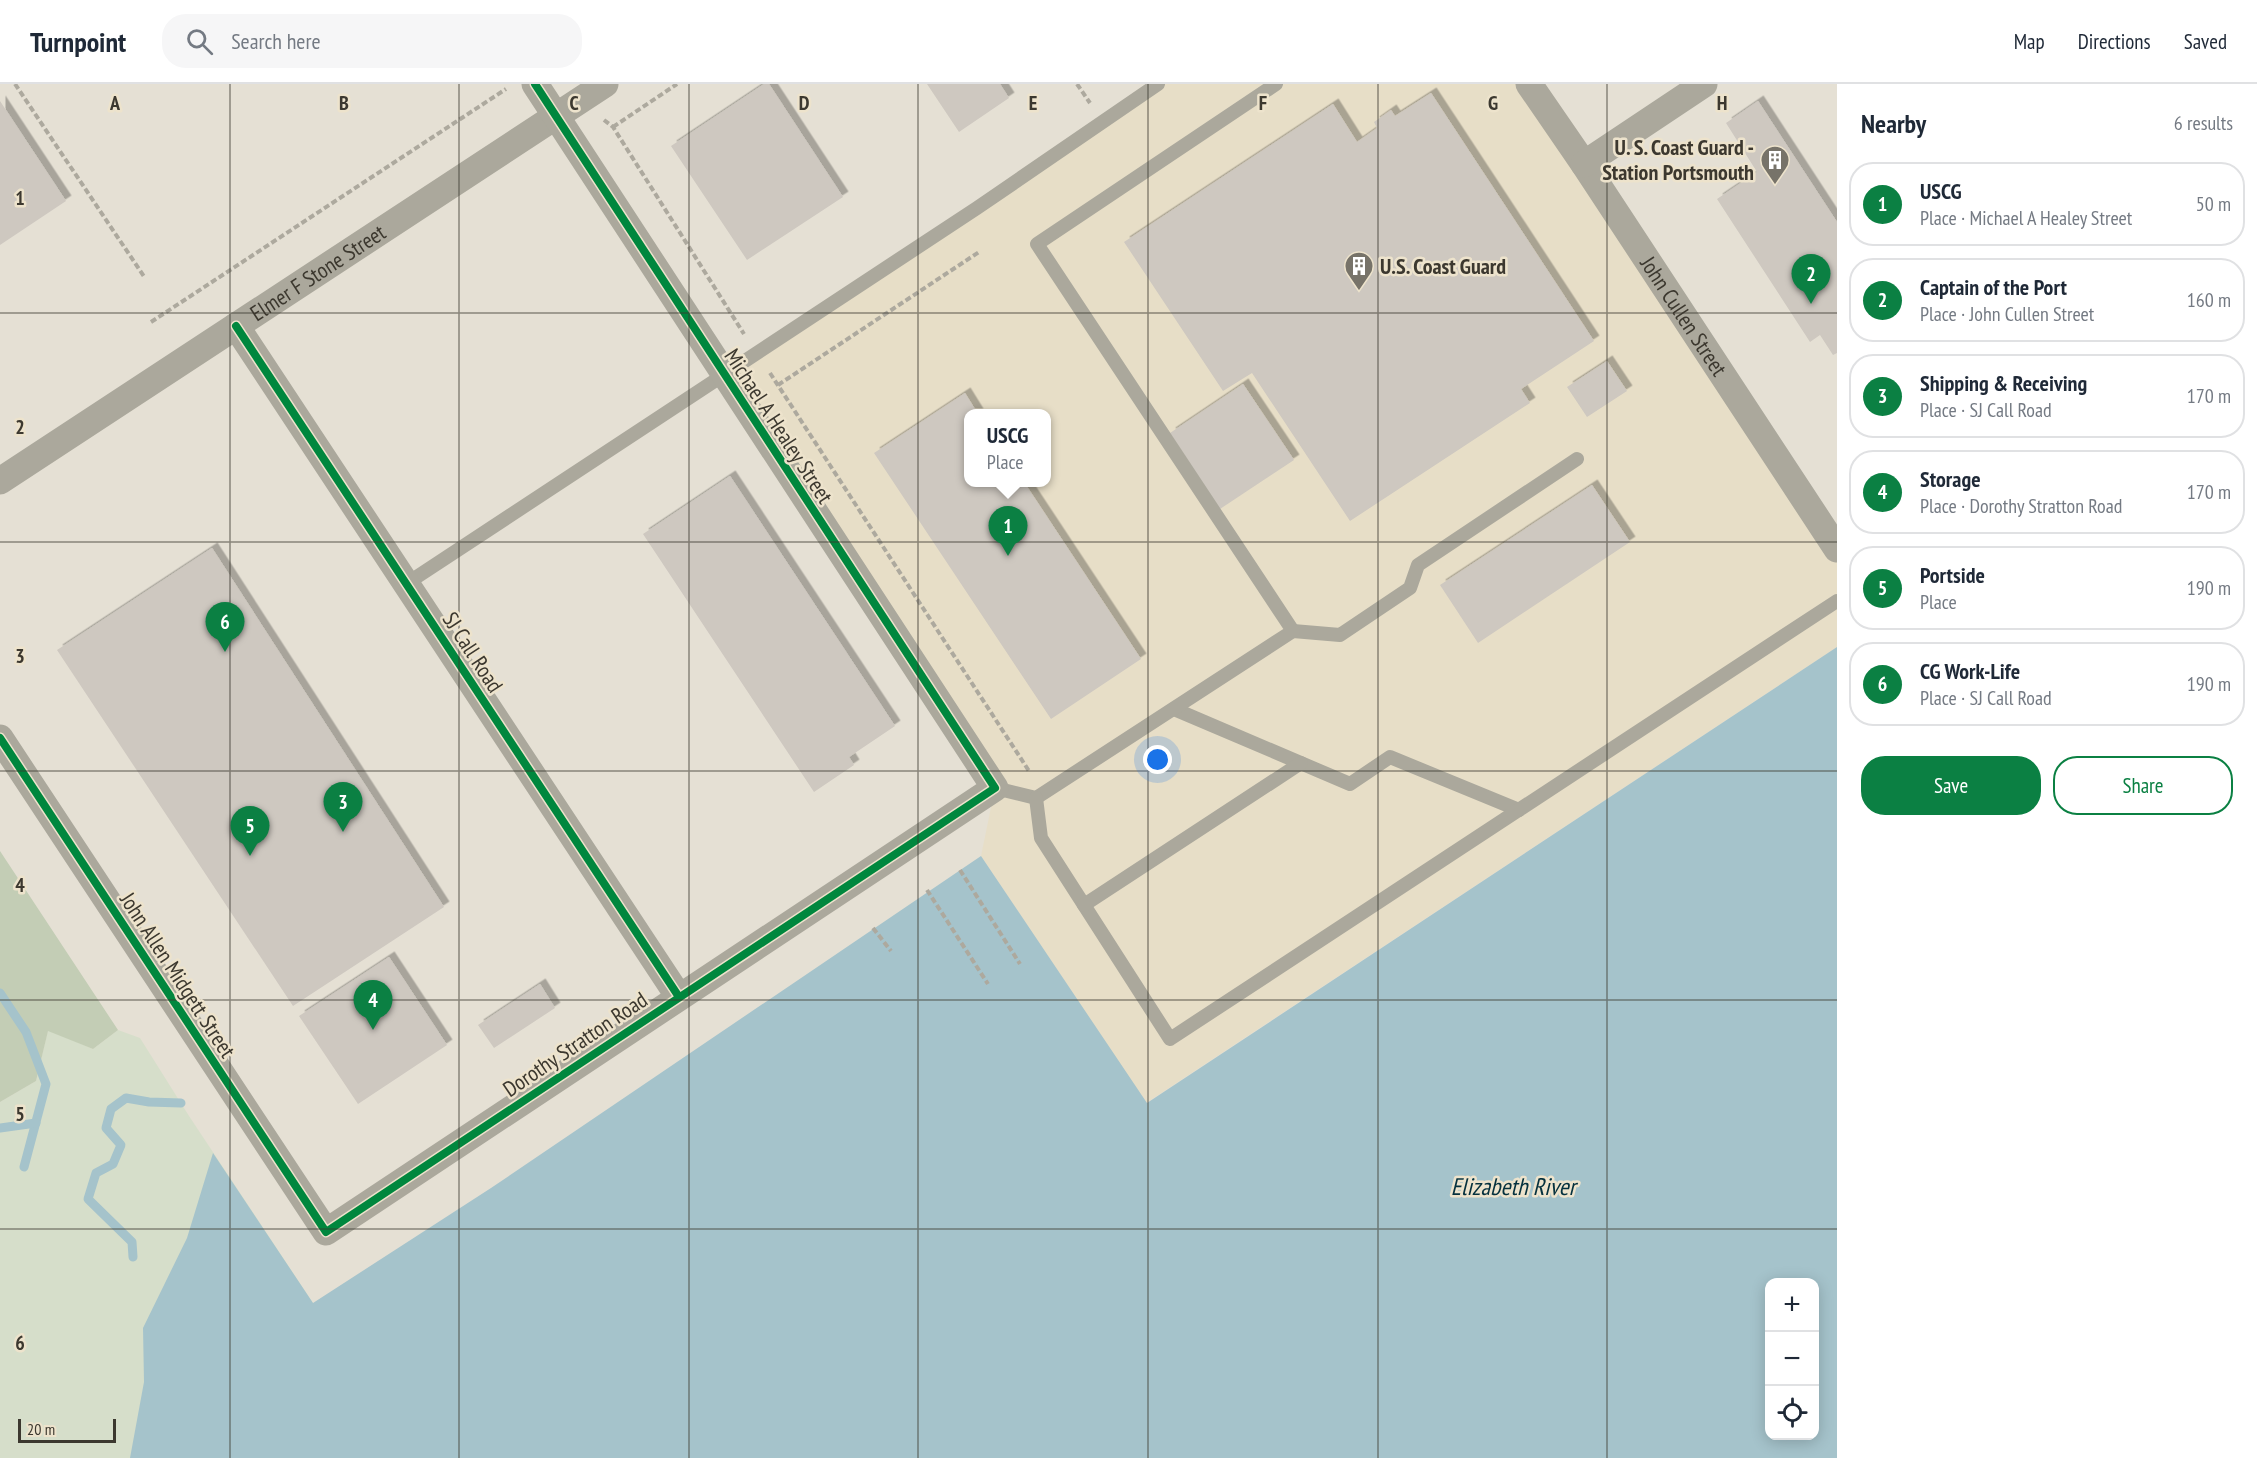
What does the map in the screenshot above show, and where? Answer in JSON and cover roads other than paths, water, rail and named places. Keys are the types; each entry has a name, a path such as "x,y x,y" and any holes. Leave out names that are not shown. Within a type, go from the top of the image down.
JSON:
{"street":[{"name":"Elmer F Stone Street","path":"0,481 605,84"},
{"name":"John Cullen Street","path":"1529,84 1837,549"},
{"path":"1584,164 1704,84"},
{"name":"Michael A Healey Street","path":"523,85 556,117 995,788"},
{"name":"SJ Call Road","path":"236,326 679,997"},
{"name":"John Allen Midgett Street","path":"0,738 326,1232"},
{"name":"Dorothy Stratton Road","path":"326,1232 995,788"}],"lane":[{"path":"406,584 756,354 1158,84"},
{"path":"1276,84 1037,244 1293,631"},
{"path":"995,788 1040,796 1293,631 1340,634 1410,588 1418,564 1577,459"},
{"path":"1040,796 1041,838 1170,1039 1837,601"},
{"path":"1174,709 1350,784 1390,757 1519,810"},
{"path":"1084,905 1301,763"}],"water":[{"name":"Elizabeth River","path":"1837,647 1837,1458 130,1458 144,1382 143,1328 187,1238 213,1153 313,1303 491,1188 981,856 1147,1103"}],"waterway":[{"path":"0,993 26,1032 46,1084 24,1167"},
{"path":"133,1257 132,1242 88,1199 96,1173 113,1164 121,1145 106,1128 111,1109 126,1098 149,1102 181,1103"},
{"path":"0,1128 36,1123"}],"place":[{"name":"U. S. Coast Guard - Station Portsmouth","path":"1775,186"},
{"name":"U.S. Coast Guard","path":"1359,292"},
{"name":"Captain of the Port","path":"1811,304"},
{"name":"USCG","path":"1008,556"},
{"name":"CG Work-Life","path":"225,652"},
{"name":"Shipping & Receiving","path":"343,832"},
{"name":"Portside","path":"250,856"},
{"name":"Storage","path":"373,1030"}]}
